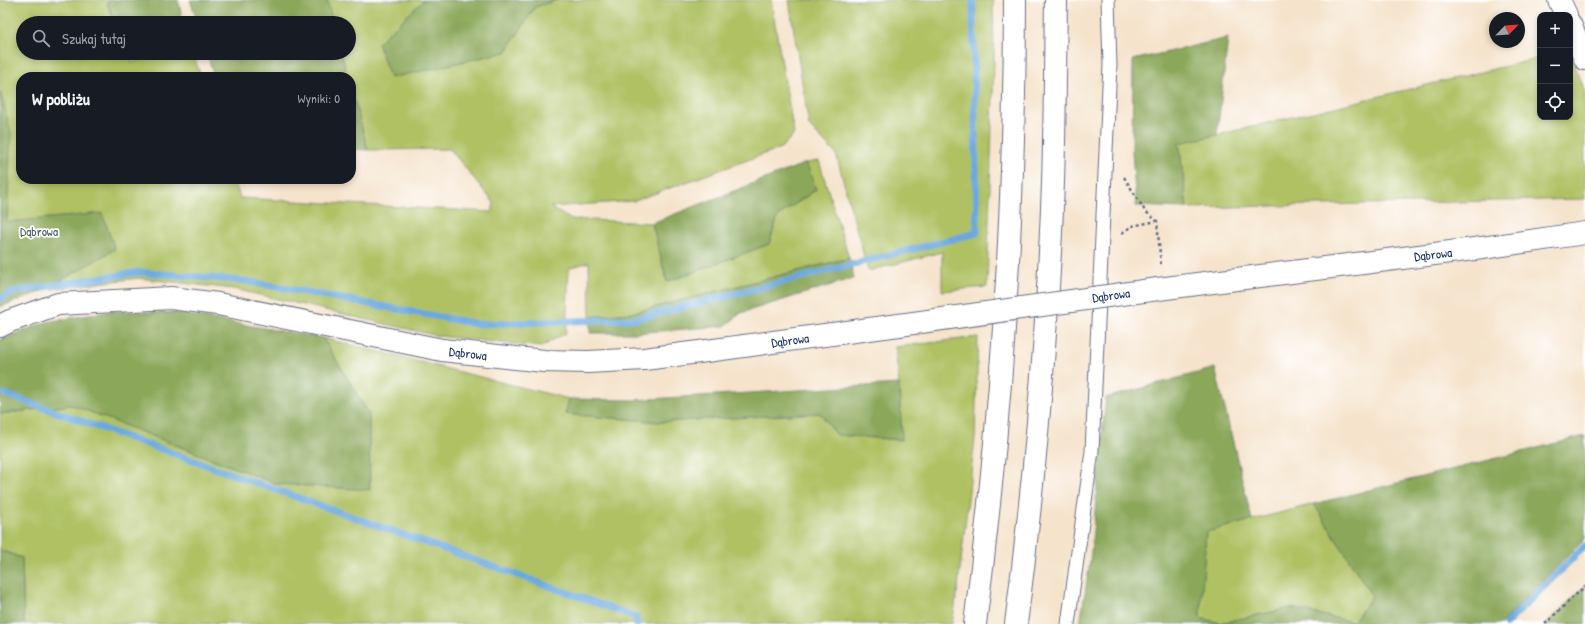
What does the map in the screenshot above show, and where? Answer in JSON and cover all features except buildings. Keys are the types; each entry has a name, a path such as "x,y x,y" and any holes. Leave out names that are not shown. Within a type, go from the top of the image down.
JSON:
{"main road":[{"path":"975,624 989,516 1004,346 1013,174 1015,0"},
{"path":"1016,624 1036,459 1048,283 1054,175 1056,0"},
{"path":"1560,0 1565,12"},
{"path":"1573,31 1585,59"},
{"name":"Dąbrowa","path":"0,326 58,304 171,298 218,304 442,350 537,360 588,362 644,359 899,325 1160,279 1482,248 1585,233"}],"lane":[{"path":"1068,624 1092,451 1110,65 1108,0"}],"path":[{"path":"1106,150 1119,166 1129,186 1145,211 1157,222 1160,279"},
{"path":"1120,234 1132,226 1157,222"},
{"path":"1545,624 1585,586"}],"green space":[{"path":"0,0 109,0 107,3 112,16 16,16 16,60 131,60 132,62 139,60 195,60 199,72 16,72 16,184 236,184 240,198 492,212 494,203 450,149 368,150 356,106 356,72 347,72 343,60 356,60 356,16 331,16 327,0 424,0 378,43 390,78 506,52 535,7 557,0 771,0 794,134 781,148 634,201 550,207 570,219 652,223 667,282 769,244 778,216 816,190 806,163 819,161 849,258 631,313 590,317 589,262 569,268 566,333 541,347 438,336 234,289 138,278 45,290 115,249 0,287"},
{"path":"109,0 178,0 182,16 112,16 107,3"},
{"path":"190,0 327,0 331,16 196,16"},
{"path":"424,0 557,0 535,7 506,52 390,78 378,43"},
{"path":"789,0 993,0 994,61 987,287 942,291 942,252 868,271 836,154 809,126"},
{"path":"1228,38 1217,135 1179,143 1187,208 1136,206 1132,152 1133,60"},
{"path":"1537,59 1537,120 1573,120 1573,64 1585,90 1585,199 1187,208 1179,142 1217,135"},
{"path":"209,60 343,60 347,72 213,72"},
{"path":"0,91 11,132 7,222 102,213 115,249 45,290 0,307"},
{"path":"356,106 368,150 356,149"},
{"path":"806,163 816,189 778,216 769,244 667,282 652,223"},
{"path":"849,258 854,278 741,313 725,326 634,333 590,333 590,317 631,313"},
{"path":"113,311 176,313 323,338 369,414 370,490 277,484 72,405 0,414 0,340 46,322"},
{"path":"978,337 975,438 958,587 952,624 24,624 22,558 0,550 0,414 72,405 277,484 369,414 323,338 569,399 565,414 660,422 820,413 837,435 901,440 899,384 895,347"},
{"path":"1215,368 1252,520 1206,532 1200,618 1221,623 1291,608 1353,622 1372,596 1314,504 1585,436 1585,539 1501,624 1080,624 1090,562 1106,398"},
{"path":"899,384 902,440 837,435 820,413 660,422 565,414 569,399 633,400"},
{"path":"1314,504 1372,596 1353,622 1291,608 1220,623 1200,618 1206,532"},
{"path":"0,550 22,558 24,624 0,624"},
{"path":"1585,586 1585,624 1546,624"}],"waterway":[{"path":"0,299 13,292 138,272 245,281 478,324 636,319 977,233 973,0"},
{"path":"5,394 636,617 637,624"},
{"path":"1506,624 1585,546"}]}
